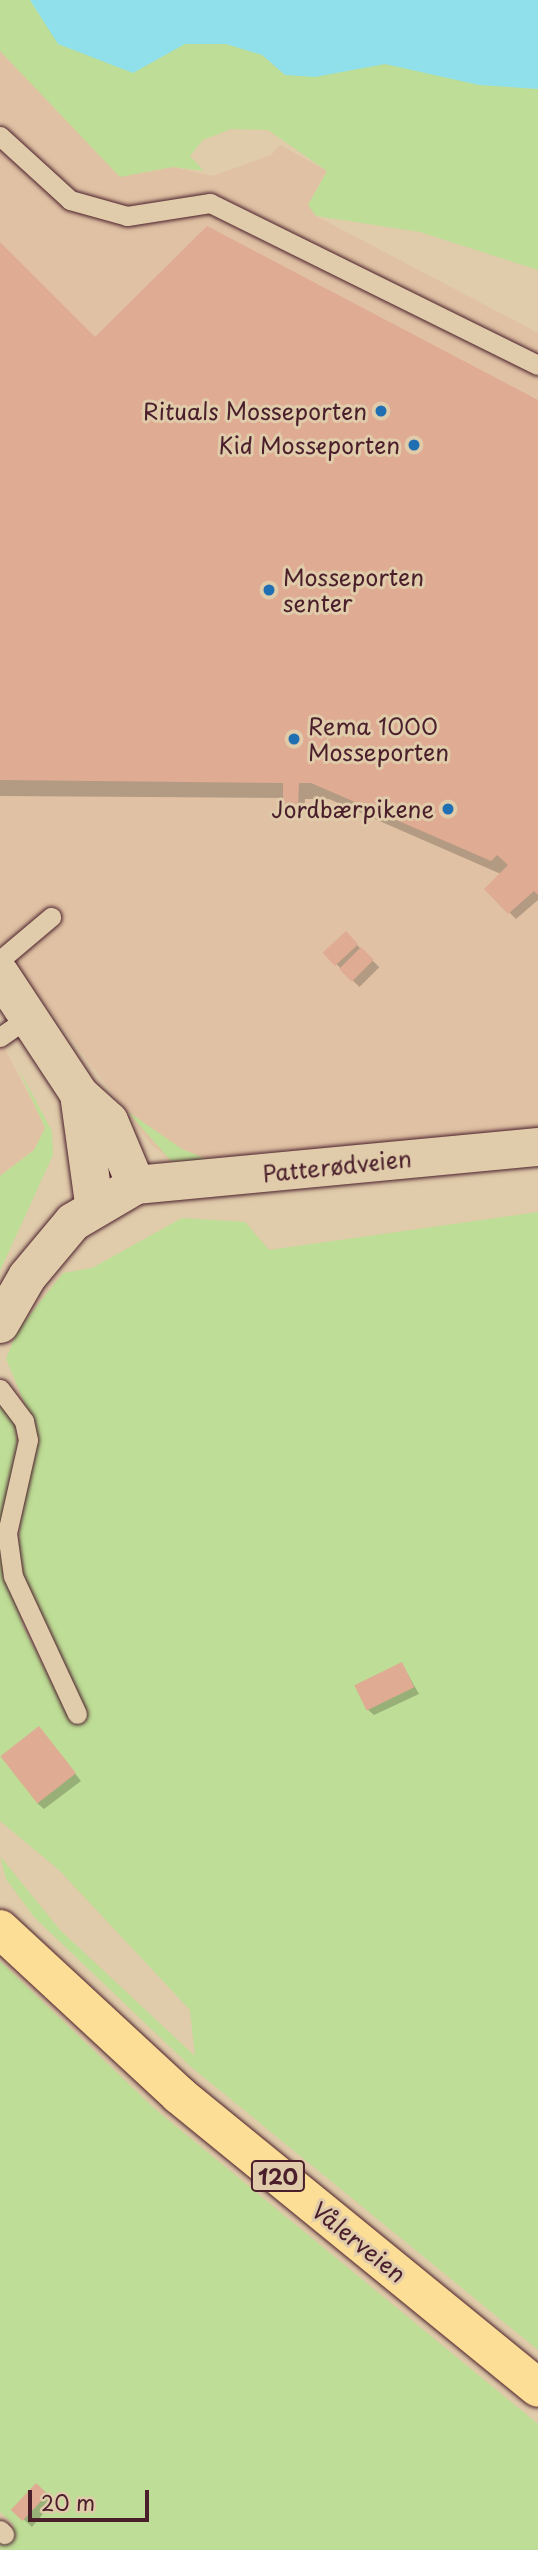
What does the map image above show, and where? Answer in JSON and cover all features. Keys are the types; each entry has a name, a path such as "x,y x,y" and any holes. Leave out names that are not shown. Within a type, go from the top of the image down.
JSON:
{"main road":[{"name":"Vålerveien","path":"0,1910 14,1940 179,2095 538,2388"}],"street":[{"path":"0,974 14,1027 109,1121 136,1185"},
{"path":"79,1094 94,1204"},
{"name":"Patterødveien","path":"0,1324 27,1277 94,1204 136,1185 538,1147"}],"lane":[{"path":"0,136 70,201 127,216 210,204 538,365"},
{"path":"0,960 51,917"},
{"path":"0,1389 28,1440 7,1533 13,1576 77,1714"}],"shaded area":[{"path":"0,50 120,177 173,167 213,176 271,155 280,145 327,171 308,205 316,216 538,333 538,1129 171,1161 151,1144 0,944"},
{"path":"0,1040 46,1128 34,1150 0,1176"}],"green space":[{"path":"0,0 271,0 262,55 285,75 538,12 538,270 420,232 316,216 308,205 327,171 268,130 231,129 203,140 190,156 204,171 173,167 120,177 0,51"},
{"path":"17,1066 52,1131 53,1155 0,1271 0,1176 34,1150 45,1128"},
{"path":"127,1111 182,1149 214,1162 171,1161"},
{"path":"538,1212 538,2350 190,2066 34,1917 6,1879 0,1856 60,1930 195,2056 190,2010 59,1870 0,1821 0,1551 23,1626 52,1683 17,1562 29,1414 6,1359 17,1331 63,1273 92,1268 182,1218 245,1222 269,1250"},
{"path":"0,1406 15,1423 17,1444 0,1546"},
{"path":"0,1961 155,2109 538,2424 538,2550 0,2550 0,2540 6,2543 14,2525 0,2512"}],"water":[{"path":"30,0 538,0 538,89 479,85 385,64 315,77 285,75 262,55 226,44 185,44 133,73 58,44"}],"building":[{"name":"Mosseporten senter","path":"207,226 538,400 538,895 534,891 508,914 484,889 508,865 497,855 491,861 311,783 299,783 298,808 283,808 283,783 0,780 0,242 95,337"},
{"path":"346,931 358,944 335,966 323,953"},
{"path":"361,947 374,960 352,982 339,969"},
{"path":"402,1662 414,1687 367,1710 354,1685"},
{"path":"39,1726 76,1773 37,1803 0,1756"},
{"path":"36,2483 48,2494 22,2521 11,2510"}],"place":[{"name":"Rituals Mosseporten","path":"381,411"},
{"name":"Kid Mosseporten","path":"414,445"},
{"name":"Mosseporten senter","path":"269,590"},
{"name":"Rema 1000 Mosseporten","path":"294,739"},
{"name":"Jordbærpikene","path":"448,809"}]}
